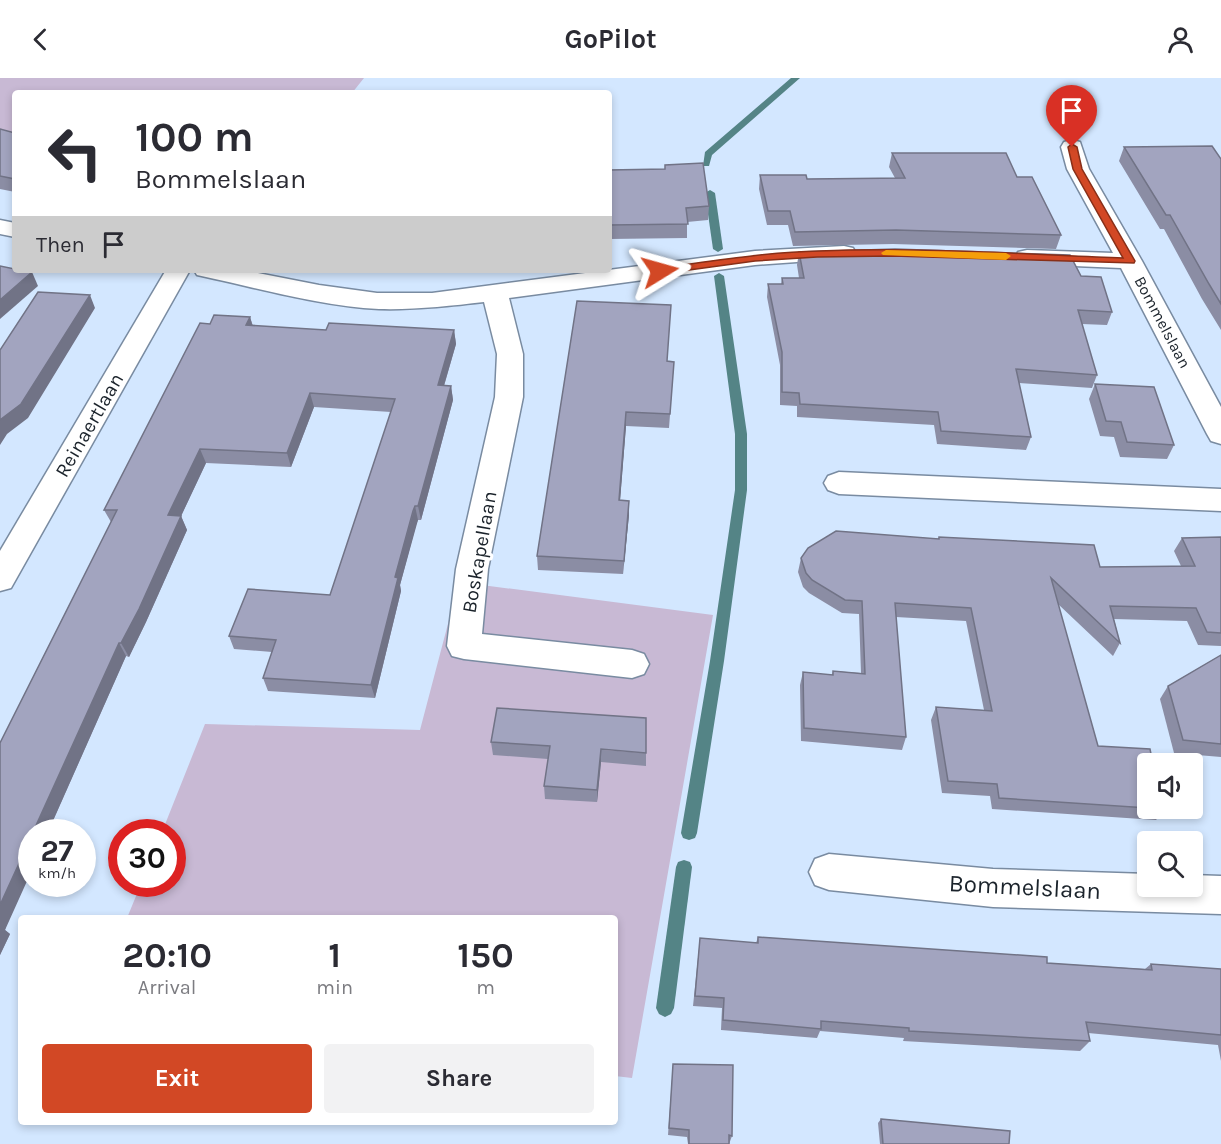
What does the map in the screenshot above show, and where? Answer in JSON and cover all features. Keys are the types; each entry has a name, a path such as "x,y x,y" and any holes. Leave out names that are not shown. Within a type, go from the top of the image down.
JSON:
{"street":[{"name":"Bommelslaan","path":"1072,147 1078,169 1130,261 1221,434"},
{"path":"221,273 319,293 378,301 432,301 755,258 871,253"},
{"path":"1000,256 1130,261"},
{"name":"Reinaertlaan","path":"0,579 176,273"},
{"name":"Boskapellaan","path":"495,294 510,354 509,397 472,569 464,646 632,664"},
{"path":"839,483 1221,500"},
{"name":"Bommelslaan","path":"829,872 993,888 1221,895"}],"shaded area":[{"path":"0,78 364,78 354,90 12,90 12,132 0,130"},
{"path":"459,582 713,615 632,1078 618,1076 618,915 128,915 136,897 186,897 186,819 167,819 205,724 420,730"}],"building":[{"path":"0,129 12,132 12,178 0,176"},
{"path":"1212,146 1221,159 1221,304 1170,215 1166,215 1124,147"},
{"path":"892,153 1006,153 1017,177 1032,177 1061,235 896,230 795,232 790,211 768,211 760,175 806,175 807,179 905,178"},
{"path":"703,163 709,206 686,208 688,224 612,225 612,170 665,169 665,165"},
{"path":"895,249 1070,255 1081,276 1101,277 1112,312 1078,310 1097,375 1016,369 1031,437 941,431 938,412 800,404 799,393 782,392 782,352 768,284 783,284 782,278 804,278 799,252"},
{"path":"0,266 12,268 12,273 31,273 0,300"},
{"path":"38,292 90,295 21,404 0,420 0,350"},
{"path":"577,301 671,305 667,361 674,362 670,414 626,412 619,500 629,501 624,561 537,556"},
{"path":"214,315 250,317 246,325 326,330 329,323 454,330 438,385 451,386 418,506 415,506 413,511 395,577 398,578 371,685 263,678 276,640 229,636 248,589 330,595 395,399 310,393 287,453 200,449 168,515 181,516 139,609 119,643 39,819 18,819 18,866 0,905 0,743 117,510 104,510 200,323 210,324"},
{"path":"1095,384 1154,387 1174,445 1127,442 1121,422 1106,421"},
{"path":"836,531 939,539 939,537 1094,545 1100,567 1195,566 1182,538 1221,537 1221,633 1207,632 1196,608 1110,606 1120,643 1051,578 1098,746 1150,749 1151,753 1137,753 1137,807 999,798 997,784 948,781 936,707 992,711 971,608 895,603 906,737 804,728 803,672 833,675 833,671 865,674 862,601 845,600 812,580 806,573 801,558 808,548"},
{"path":"1221,655 1221,744 1183,740 1168,686"},
{"path":"497,708 646,718 646,753 601,749 597,790 544,786 550,746 491,742"},
{"path":"758,937 1047,957 1047,963 1152,970 1151,964 1221,969 1221,1035 1086,1022 1090,1041 909,1031 909,1028 821,1021 821,1029 723,1020 724,998 695,996 700,938 758,943"},
{"path":"673,1064 733,1065 732,1136 729,1135 729,1144 689,1144 689,1130 669,1128"},
{"path":"881,1119 1010,1131 1009,1144 883,1144"}],"waterway":[{"path":"706,164 708,154 796,78"},
{"path":"710,193 718,249"},
{"path":"689,833 717,661 741,490 741,434 719,276"},
{"path":"665,1008 684,867"}],"slow traffic":[{"path":"886,253 1006,256"}],"route":[{"path":"660,271 755,258 817,254 893,253 1130,261 1078,169 1072,147"}]}
